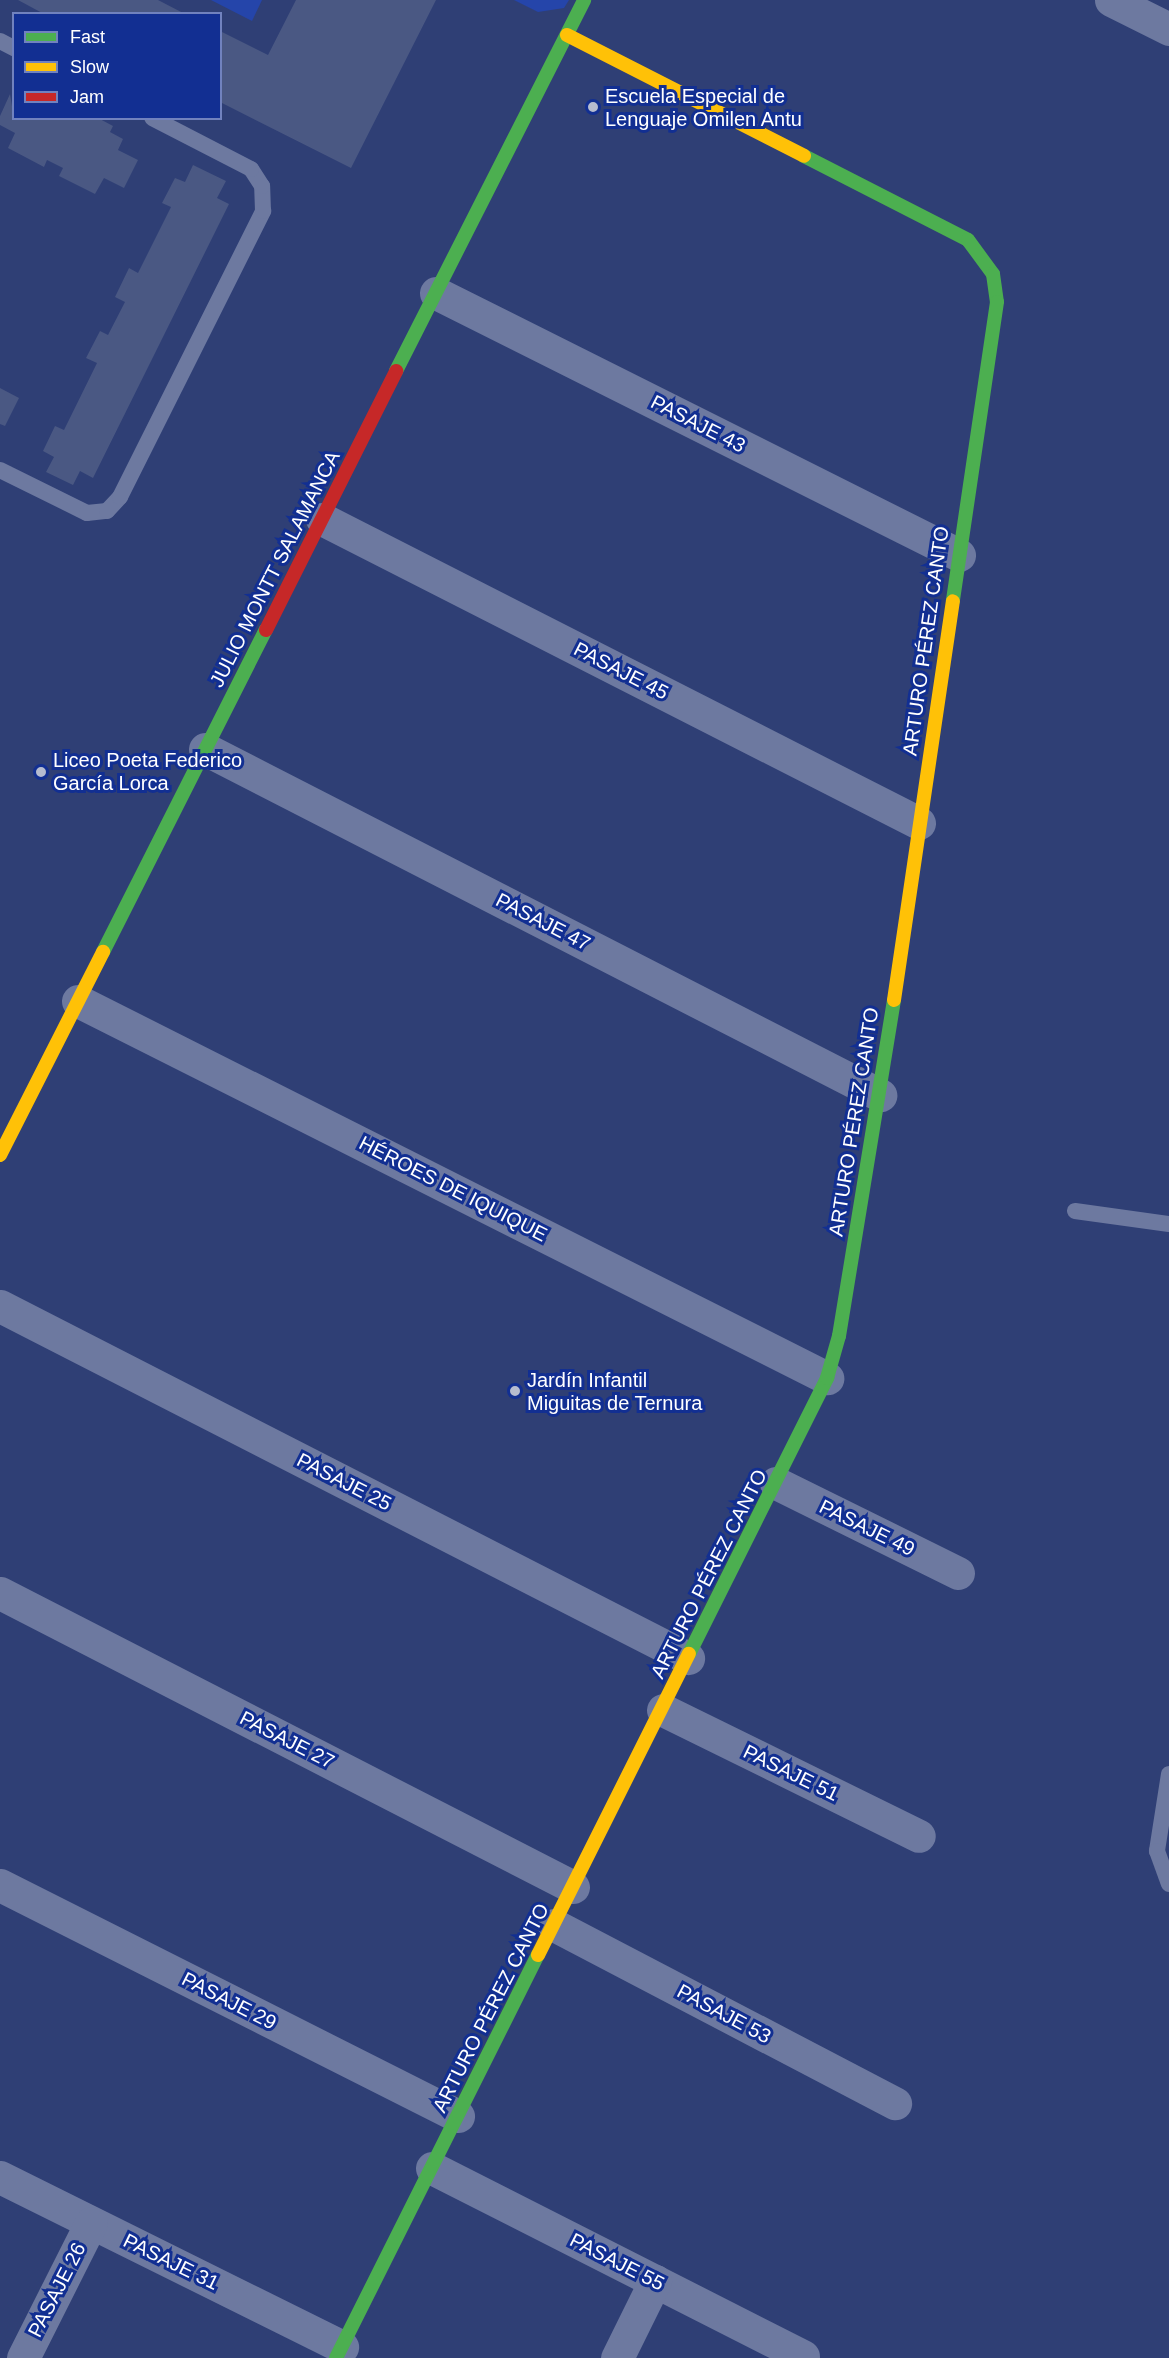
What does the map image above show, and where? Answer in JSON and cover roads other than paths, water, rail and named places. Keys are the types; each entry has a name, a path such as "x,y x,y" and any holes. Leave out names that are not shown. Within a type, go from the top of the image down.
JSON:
{"street":[{"name":"JULIO MONTT SALAMANCA","path":"0,1155 584,0"},
{"path":"1111,0 1169,29"},
{"name":"ARTURO PÉREZ CANTO","path":"339,2352 663,1710 827,1378 839,1336 880,1095 997,302 993,274 979,249 956,233 567,35"},
{"name":"PASAJE 43","path":"436,293 959,555"},
{"name":"PASAJE 45","path":"322,519 919,823"},
{"name":"PASAJE 47","path":"205,749 880,1095"},
{"name":"HÉROES DE IQUIQUE","path":"78,1000 827,1378"},
{"name":"PASAJE 25","path":"0,1306 688,1658"},
{"name":"PASAJE 49","path":"776,1484 958,1573"},
{"name":"PASAJE 27","path":"0,1593 573,1887"},
{"name":"PASAJE 51","path":"663,1710 919,1836"},
{"name":"PASAJE 29","path":"0,1885 458,2116"},
{"name":"PASAJE 53","path":"554,1925 894,2103"},
{"name":"PASAJE 55","path":"432,2168 803,2356"},
{"name":"PASAJE 31","path":"0,2177 339,2352"},
{"name":"PASAJE 26","path":"24,2358 92,2223"},
{"path":"616,2358 655,2281"}],"lane":[{"path":"0,470 87,513 107,510 120,497 263,211 262,186 251,169 156,120"},
{"path":"1076,1211 1169,1224"},
{"path":"1169,1774 1157,1851 1169,1884"}],"place":[{"name":"Escuela Especial de Lenguaje Omilen Antu","path":"593,107"},
{"name":"Liceo Poeta Federico García Lorca","path":"41,772"},
{"name":"Jardín Infantil Miguitas de Ternura","path":"515,1391"}]}
